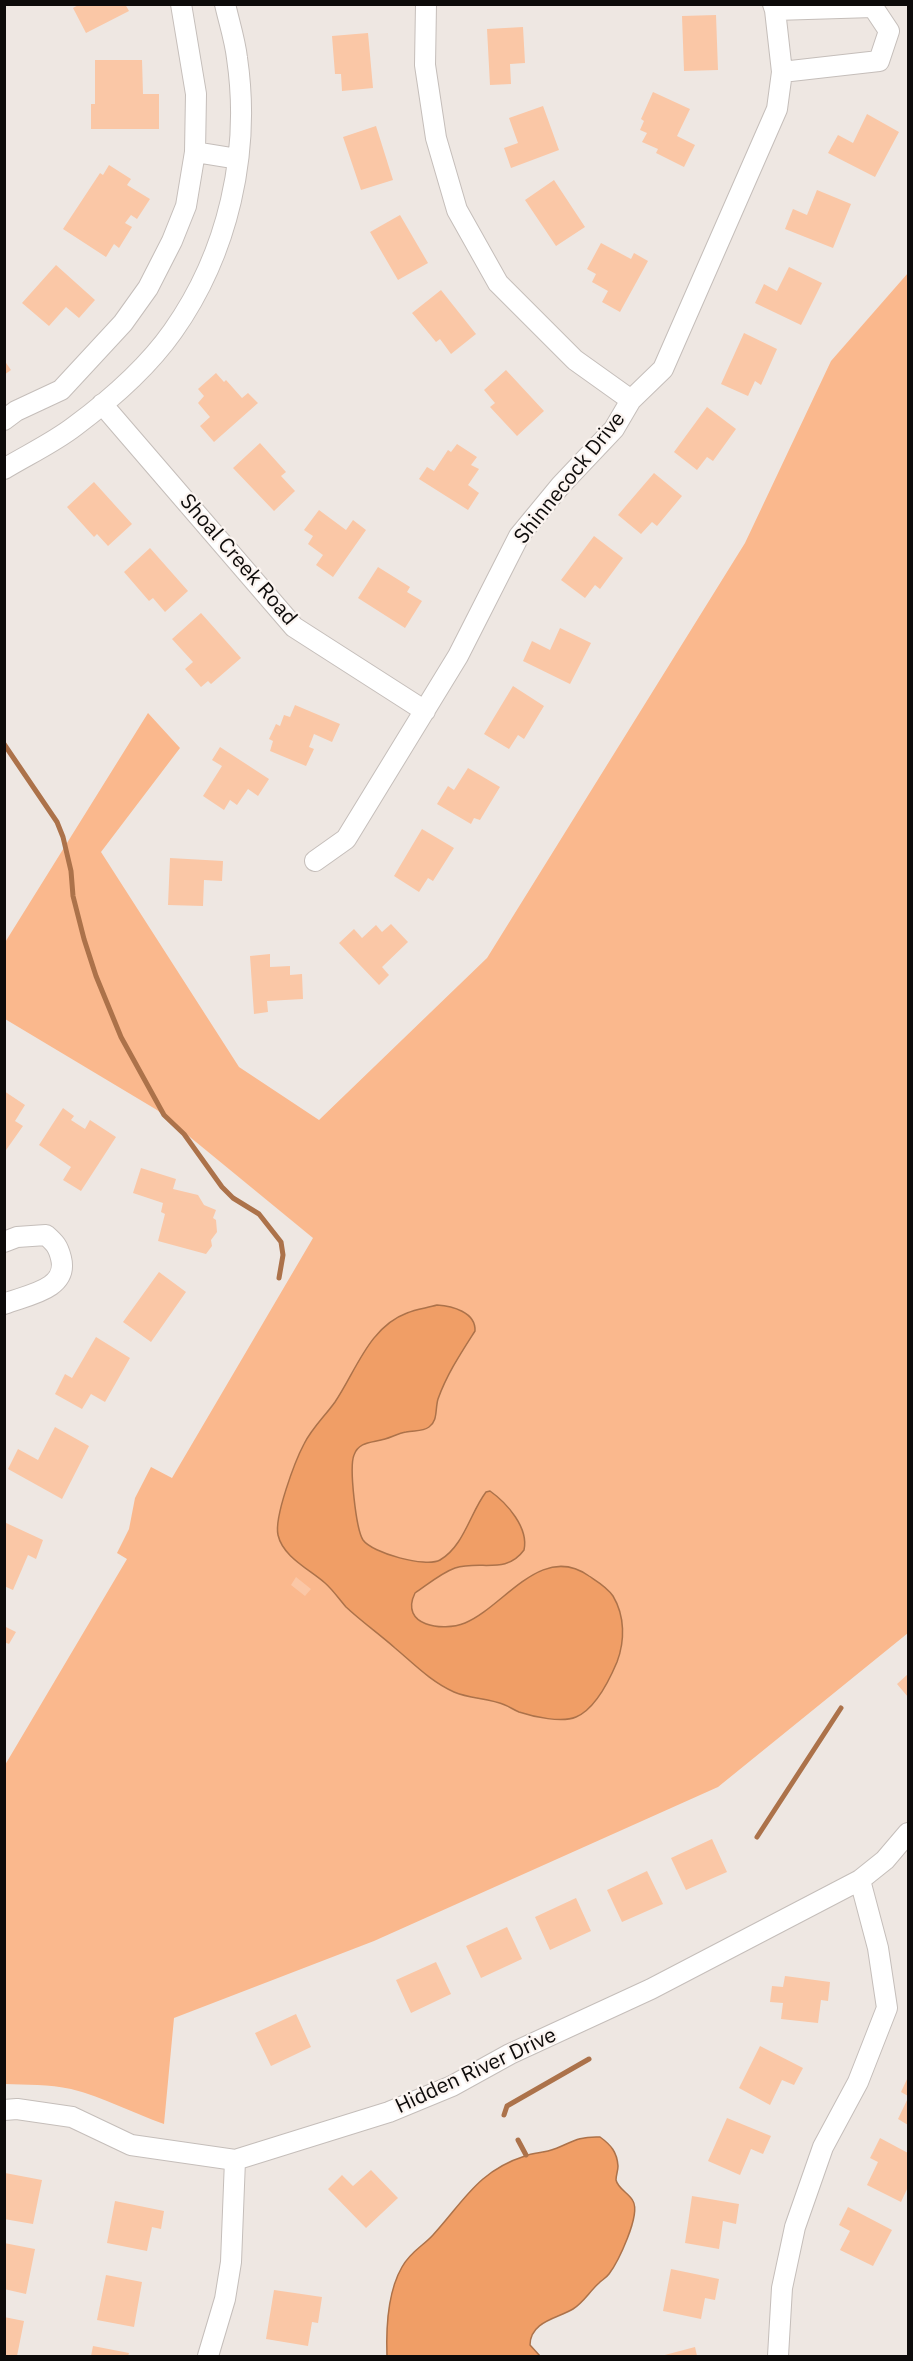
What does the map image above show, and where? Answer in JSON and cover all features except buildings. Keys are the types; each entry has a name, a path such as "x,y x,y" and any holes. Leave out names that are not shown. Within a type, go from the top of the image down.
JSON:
{"street":[{"path":"4,420 16,411 61,390 123,323 147,288 172,241 186,206 195,152 196,94 181,4"},
{"path":"4,470 73,428 147,362 172,332 211,262 228,214 238,159 241,97 237,57 225,4"},
{"path":"426,4 425,65 436,138 457,210 498,283 575,360 632,400"},
{"name":"Shinnecock Drive","path":"315,861 346,839 458,656 519,536 561,485 614,429 632,400 663,369 777,109 782,72 774,7 873,7 889,31 879,61 782,72"},
{"path":"195,152 238,159"},
{"name":"Shoal Creek Road","path":"102,404 294,627 425,711"},
{"path":"4,1242 25,1236 46,1235 58,1245 63,1264 60,1278 48,1289 4,1304"},
{"name":"Hidden River Drive","path":"4,2110 17,2109 72,2117 131,2145 236,2160 388,2112 452,2086 510,2054 651,1989 860,1880 885,1860 909,1833"},
{"path":"778,2356 782,2288 795,2227 823,2147 858,2082 887,2008 878,1948 860,1880"},
{"path":"208,2356 225,2299 231,2262 236,2160"}],"shaded area":[{"path":"908,273 908,1633 718,1787 374,1941 174,2018 164,2124 95,2096 71,2089 46,2085 5,2084 5,1765 127,1559 117,1553 129,1529 135,1498 151,1467 172,1478 313,1238 157,1110 5,1019 4,944 148,713 180,748 101,852 239,1067 319,1120 487,958 745,543 831,361"},
{"path":"437,1305 462,1311 472,1319 475,1331 446,1381 438,1399 435,1418 429,1427 367,1443 356,1450 353,1462 353,1484 360,1534 368,1545 377,1550 412,1561 433,1562 440,1560 455,1546 486,1492 490,1491 510,1509 520,1525 525,1542 524,1550 517,1558 501,1565 455,1568 415,1593 412,1604 413,1613 426,1624 435,1626 456,1626 465,1623 480,1615 524,1581 539,1572 555,1567 571,1568 605,1587 613,1596 622,1620 620,1654 601,1694 583,1713 570,1719 532,1716 499,1703 460,1694 438,1683 346,1607 325,1583 297,1562 285,1550 278,1535 282,1503 300,1452 311,1433 335,1402 373,1339 394,1320 410,1312"},
{"path":"600,2137 615,2153 618,2166 616,2180 633,2201 634,2217 623,2249 608,2275 577,2306 546,2321 535,2331 530,2345 540,2356 387,2356 390,2299 402,2267 473,2188 509,2162 555,2149 577,2139"}],"waterway":[{"path":"4,744 57,822 63,837 71,871 73,896 84,939 96,976 121,1037 164,1115 184,1134 222,1187 233,1198 259,1214 281,1242 283,1255 279,1278"},
{"path":"757,1837 841,1708"},
{"path":"504,2115 507,2106 589,2059"},
{"path":"518,2140 526,2155"}]}
